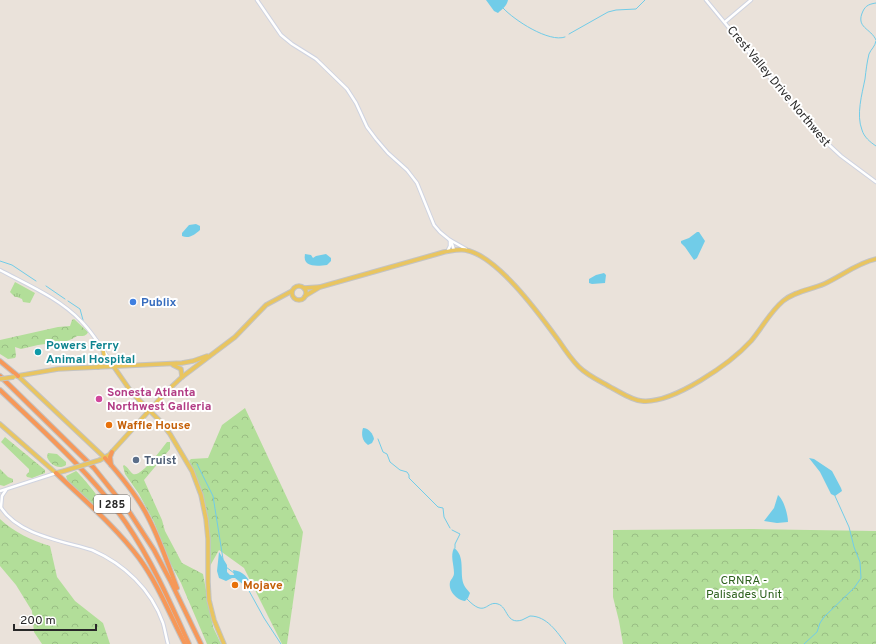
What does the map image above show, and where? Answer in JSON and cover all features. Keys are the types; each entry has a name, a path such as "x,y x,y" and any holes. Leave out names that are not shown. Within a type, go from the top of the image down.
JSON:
{"highway":[{"path":"0,361 16,376"},
{"name":"I 285","path":"0,378 94,468 119,498 154,550 185,609 201,644"},
{"name":"I 285","path":"0,390 85,473 118,512 148,559 190,644"},
{"path":"111,465 110,457 112,452"},
{"path":"102,459 111,465 134,494 148,517 165,555 185,609"},
{"path":"56,473 118,534 140,559 154,582 185,644"}],"main road":[{"path":"0,424 56,473 102,459 112,452 182,377 235,337 260,310 292,291 297,286 304,288 320,287 454,250 468,251 479,256 490,263 508,279 531,305 581,369 629,397 643,401 659,400 697,382 722,366 750,342 773,311 789,297 823,284 861,264 876,259"},
{"path":"276,300 286,297 293,297 300,300 320,287"},
{"path":"304,288 306,296"},
{"path":"292,291 293,297"},
{"path":"97,368 105,360 103,350"},
{"path":"0,378 49,370 170,364 193,361 211,354"},
{"path":"170,364 180,368 182,377"},
{"path":"114,367 132,393 165,427 179,447 192,471 200,491 207,528 209,600 214,620 224,644"},
{"path":"16,376 102,459"}],"street":[{"path":"257,0 286,40 316,59 347,89 356,103 367,127 376,139 414,178 420,188 434,225 440,232 468,251"},
{"name":"Crest Valley Drive Northwest","path":"706,0 818,134 841,156 876,182"},
{"path":"725,22 751,0"},
{"path":"450,239 454,250"},
{"path":"447,252 450,246 450,239"},
{"path":"0,270 49,296 68,309 88,328 114,367"},
{"path":"0,491 56,473"},
{"path":"7,488 2,496 0,508 12,519 31,531 101,554 122,568 138,582 152,600 163,624 168,644"}],"green space":[{"path":"15,282 35,293 30,303 23,302 22,299 15,297 10,292"},
{"path":"74,319 88,332 86,335 77,336 67,341 21,349 15,347 15,358 8,359 0,354 0,340 58,327 70,326 72,320"},
{"path":"245,408 303,532 287,644 282,644 244,568 219,550 210,566 208,525 204,499 189,461 191,459 208,458 222,425"},
{"path":"5,437 45,470 45,473 32,478 27,477 26,475 29,472 29,469 1,442"},
{"path":"167,442 170,442 170,449 144,480 162,520 165,531 182,563 203,574 213,627 221,644 207,644 181,583 169,561 154,522 139,494 125,474 124,465 133,474 141,472"},
{"path":"48,453 57,454 66,462 66,465 58,467 52,464 48,460"},
{"path":"0,469 8,477 13,479 13,482 4,486 0,485"},
{"path":"76,471 97,496 98,504 91,504 68,482 66,476"},
{"path":"0,519 24,536 50,546 57,577 75,601 103,623 110,644 42,644 34,632 32,611 16,585 0,566"},
{"name":"CRNRA - Palisades Unit","path":"753,529 876,531 876,644 623,644 613,597 613,530"}],"water":[{"path":"486,0 508,0 505,6 498,13 494,11"},
{"path":"196,224 200,226 200,230 189,237 182,236 182,233 189,225"},
{"path":"699,232 705,241 697,258 694,260 681,241 689,238"},
{"path":"305,254 311,255 313,258 326,254 331,258 331,261 327,265 319,266 308,264 305,259"},
{"path":"604,273 606,275 605,283 589,283 589,279"},
{"path":"363,428 372,433 374,439 372,443 368,445 364,442 362,437"},
{"path":"809,458 814,459 832,471 842,491 835,496 831,494 820,472"},
{"path":"778,495 785,508 788,522 777,523 764,521 774,508"},
{"path":"454,548 458,551 460,556 464,586 470,593 465,601 456,597 450,589 450,582 454,576 452,557"},
{"path":"219,552 227,565 227,572 230,575 234,575 233,570 243,573 252,587 249,589 235,578 226,581 219,578 217,571"}],"waterway":[{"path":"569,34 608,12 636,9 645,0"},
{"path":"876,3 865,7 861,17 862,24 876,40"},
{"path":"503,8 523,24 541,34 550,37 565,37"},
{"path":"876,41 868,57 860,104 860,124 862,130 869,141 876,146"},
{"path":"0,261 12,265 36,281"},
{"path":"46,286 65,299"},
{"path":"68,301 80,309 83,320"},
{"path":"378,439 383,452 387,454 390,462 400,470 407,472 409,478 438,507 443,508 444,517 450,528"},
{"path":"197,464 213,496 223,559"},
{"path":"804,644 817,632 824,617 854,588 861,578 860,562 854,547 849,527 835,496"},
{"path":"452,530 460,534 455,544 455,548"},
{"path":"226,567 234,573"},
{"path":"248,589 264,618 281,644"},
{"path":"467,599 478,608 485,608 494,603 498,604 504,608 513,620 522,620 530,616 542,619 551,626 566,644"}],"place":[{"name":"Publix","path":"133,302"},
{"name":"Powers Ferry Animal Hospital","path":"38,352"},
{"name":"Sonesta Atlanta Northwest Galleria","path":"99,399"},
{"name":"Waffle House","path":"109,425"},
{"name":"Truist","path":"136,460"},
{"name":"Mojave","path":"235,585"}]}
